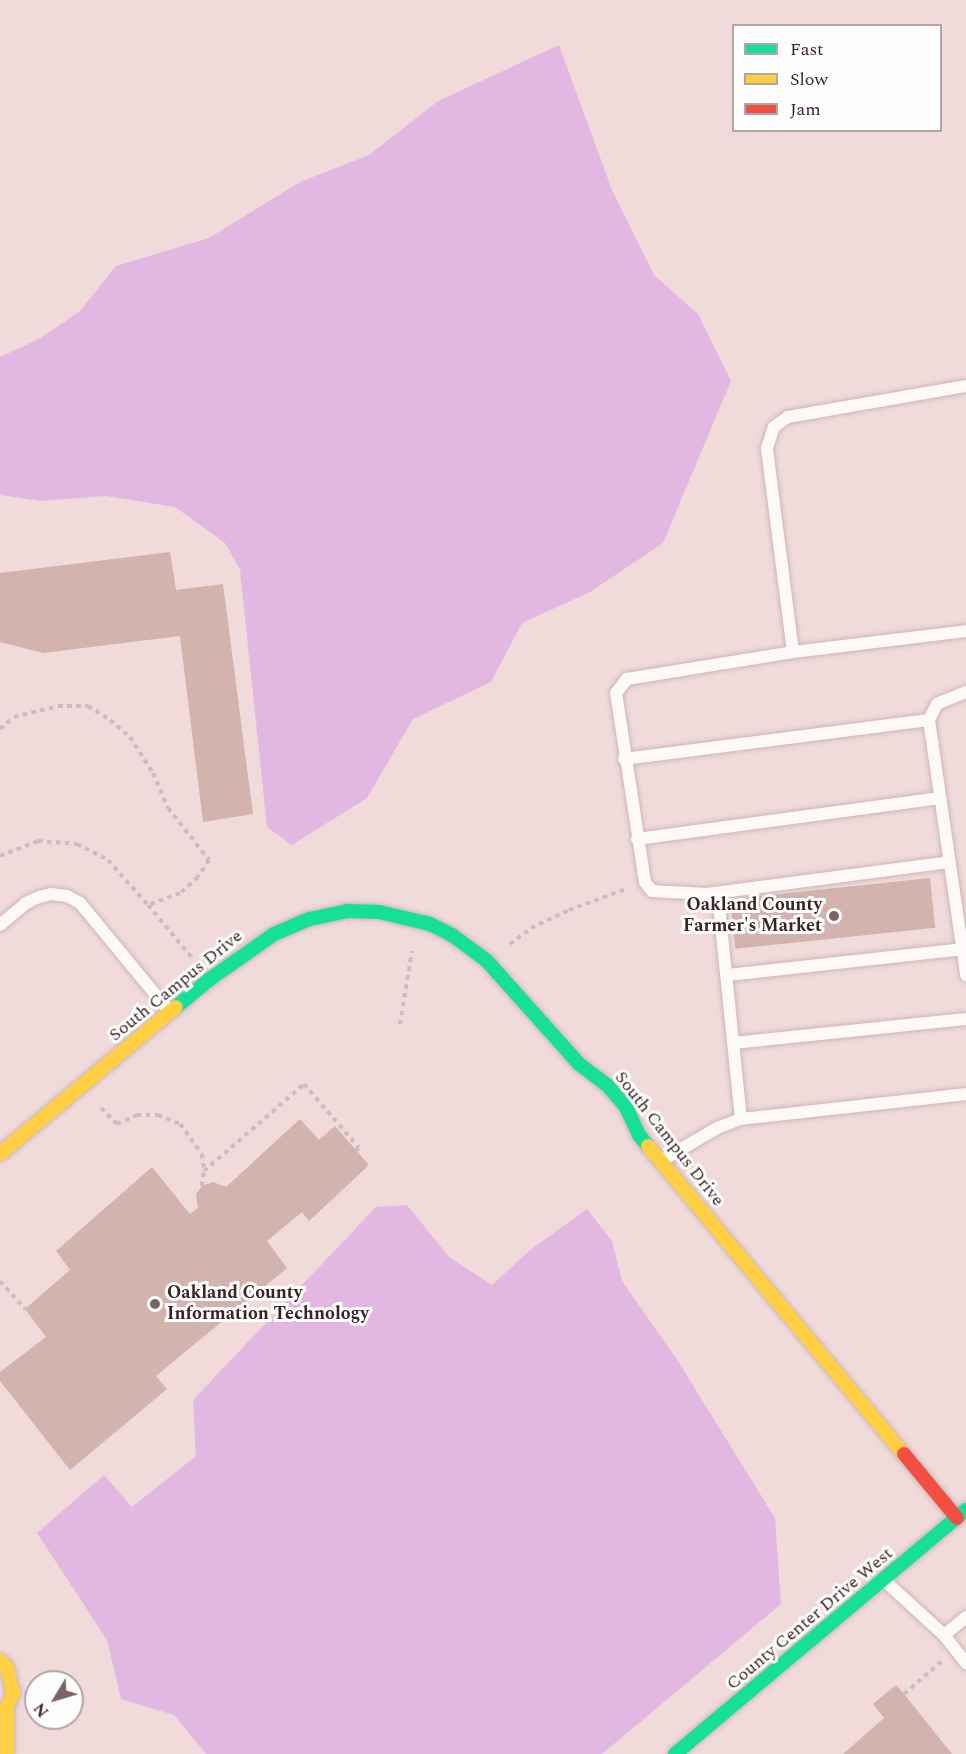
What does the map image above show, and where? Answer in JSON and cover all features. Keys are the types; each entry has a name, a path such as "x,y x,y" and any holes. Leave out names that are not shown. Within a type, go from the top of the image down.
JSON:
{"street":[{"name":"South Campus Drive","path":"0,1154 210,979 248,950 292,925 349,911 379,912 430,924 452,935 487,961 579,1064 607,1085 626,1107 639,1135 961,1514"},
{"name":"County Center Drive West","path":"675,1754 961,1514"},
{"path":"0,1661 7,1667 13,1693 7,1708 7,1754"}],"lane":[{"path":"793,652 767,448 774,427 788,417 966,386"},
{"path":"949,862 707,894 652,891 645,882 637,839 616,693 627,679 793,652 966,631"},
{"path":"966,692 937,704 929,720 966,975"},
{"path":"624,759 929,720"},
{"path":"637,839 940,798"},
{"path":"0,925 39,897 51,894 67,896 80,903 170,1012"},
{"path":"707,894 719,906 728,975 732,1043 741,1119"},
{"path":"728,975 962,949"},
{"path":"732,1043 966,1019"},
{"path":"661,1161 717,1128 741,1119 966,1094"},
{"path":"884,1580 944,1635 966,1663"},
{"path":"944,1635 966,1617"}],"path":[{"path":"0,729 14,717 25,714 58,706 88,706 110,720 130,737 153,773 168,808 209,860 198,877 180,893 148,906"},
{"path":"0,856 38,841 77,844 108,860 210,979"},
{"path":"487,961 531,928 569,910 645,882"},
{"path":"400,1024 414,940"},
{"path":"204,1171 304,1084 359,1148 356,1150"},
{"path":"94,1101 117,1124 137,1115 158,1115 180,1124 202,1154 204,1171 202,1186"},
{"path":"0,1281 25,1309"},
{"path":"904,1694 956,1650"}],"shaded area":[{"path":"559,45 612,190 654,275 698,314 731,381 663,543 590,592 522,623 491,682 413,719 367,798 292,845 267,827 240,570 225,543 175,507 106,496 41,501 0,495 0,357 39,339 80,311 116,266 209,238 300,182 369,155 438,101"},
{"path":"407,1205 449,1257 492,1285 530,1250 587,1209 612,1241 622,1281 676,1358 775,1518 781,1604 602,1754 206,1754 174,1715 121,1699 107,1640 37,1533 104,1475 132,1507 196,1456 193,1400 376,1207"}],"building":[{"path":"170,552 176,590 223,584 253,814 203,822 180,636 43,653 0,642 0,573"},
{"name":"Oakland County Farmer's Market","path":"930,878 935,928 735,949 730,899"},
{"path":"300,1119 319,1140 335,1126 369,1165 309,1221 302,1212 267,1241 287,1268 156,1376 167,1389 70,1470 0,1381 0,1372 46,1337 25,1309 70,1270 56,1251 152,1167 190,1214 198,1208 196,1194 202,1186 213,1182 226,1187"},
{"path":"896,1685 952,1754 843,1754 884,1718 873,1704"}],"traffic: fast":[{"path":"176,1007 210,979 274,934 310,919 349,911 379,912 430,924 452,935 487,961 579,1064 607,1085 626,1107 639,1135 648,1146"},
{"path":"675,1754 966,1510"}],"traffic: slow":[{"path":"0,1154 176,1007"},
{"path":"648,1146 904,1454"},
{"path":"0,1661 7,1667 13,1693 7,1708 7,1754"}],"traffic: jam":[{"path":"904,1454 957,1518"}],"place":[{"name":"Oakland County Farmer's Market","path":"834,916"},
{"name":"Oakland County Information Technology","path":"155,1304"}]}
